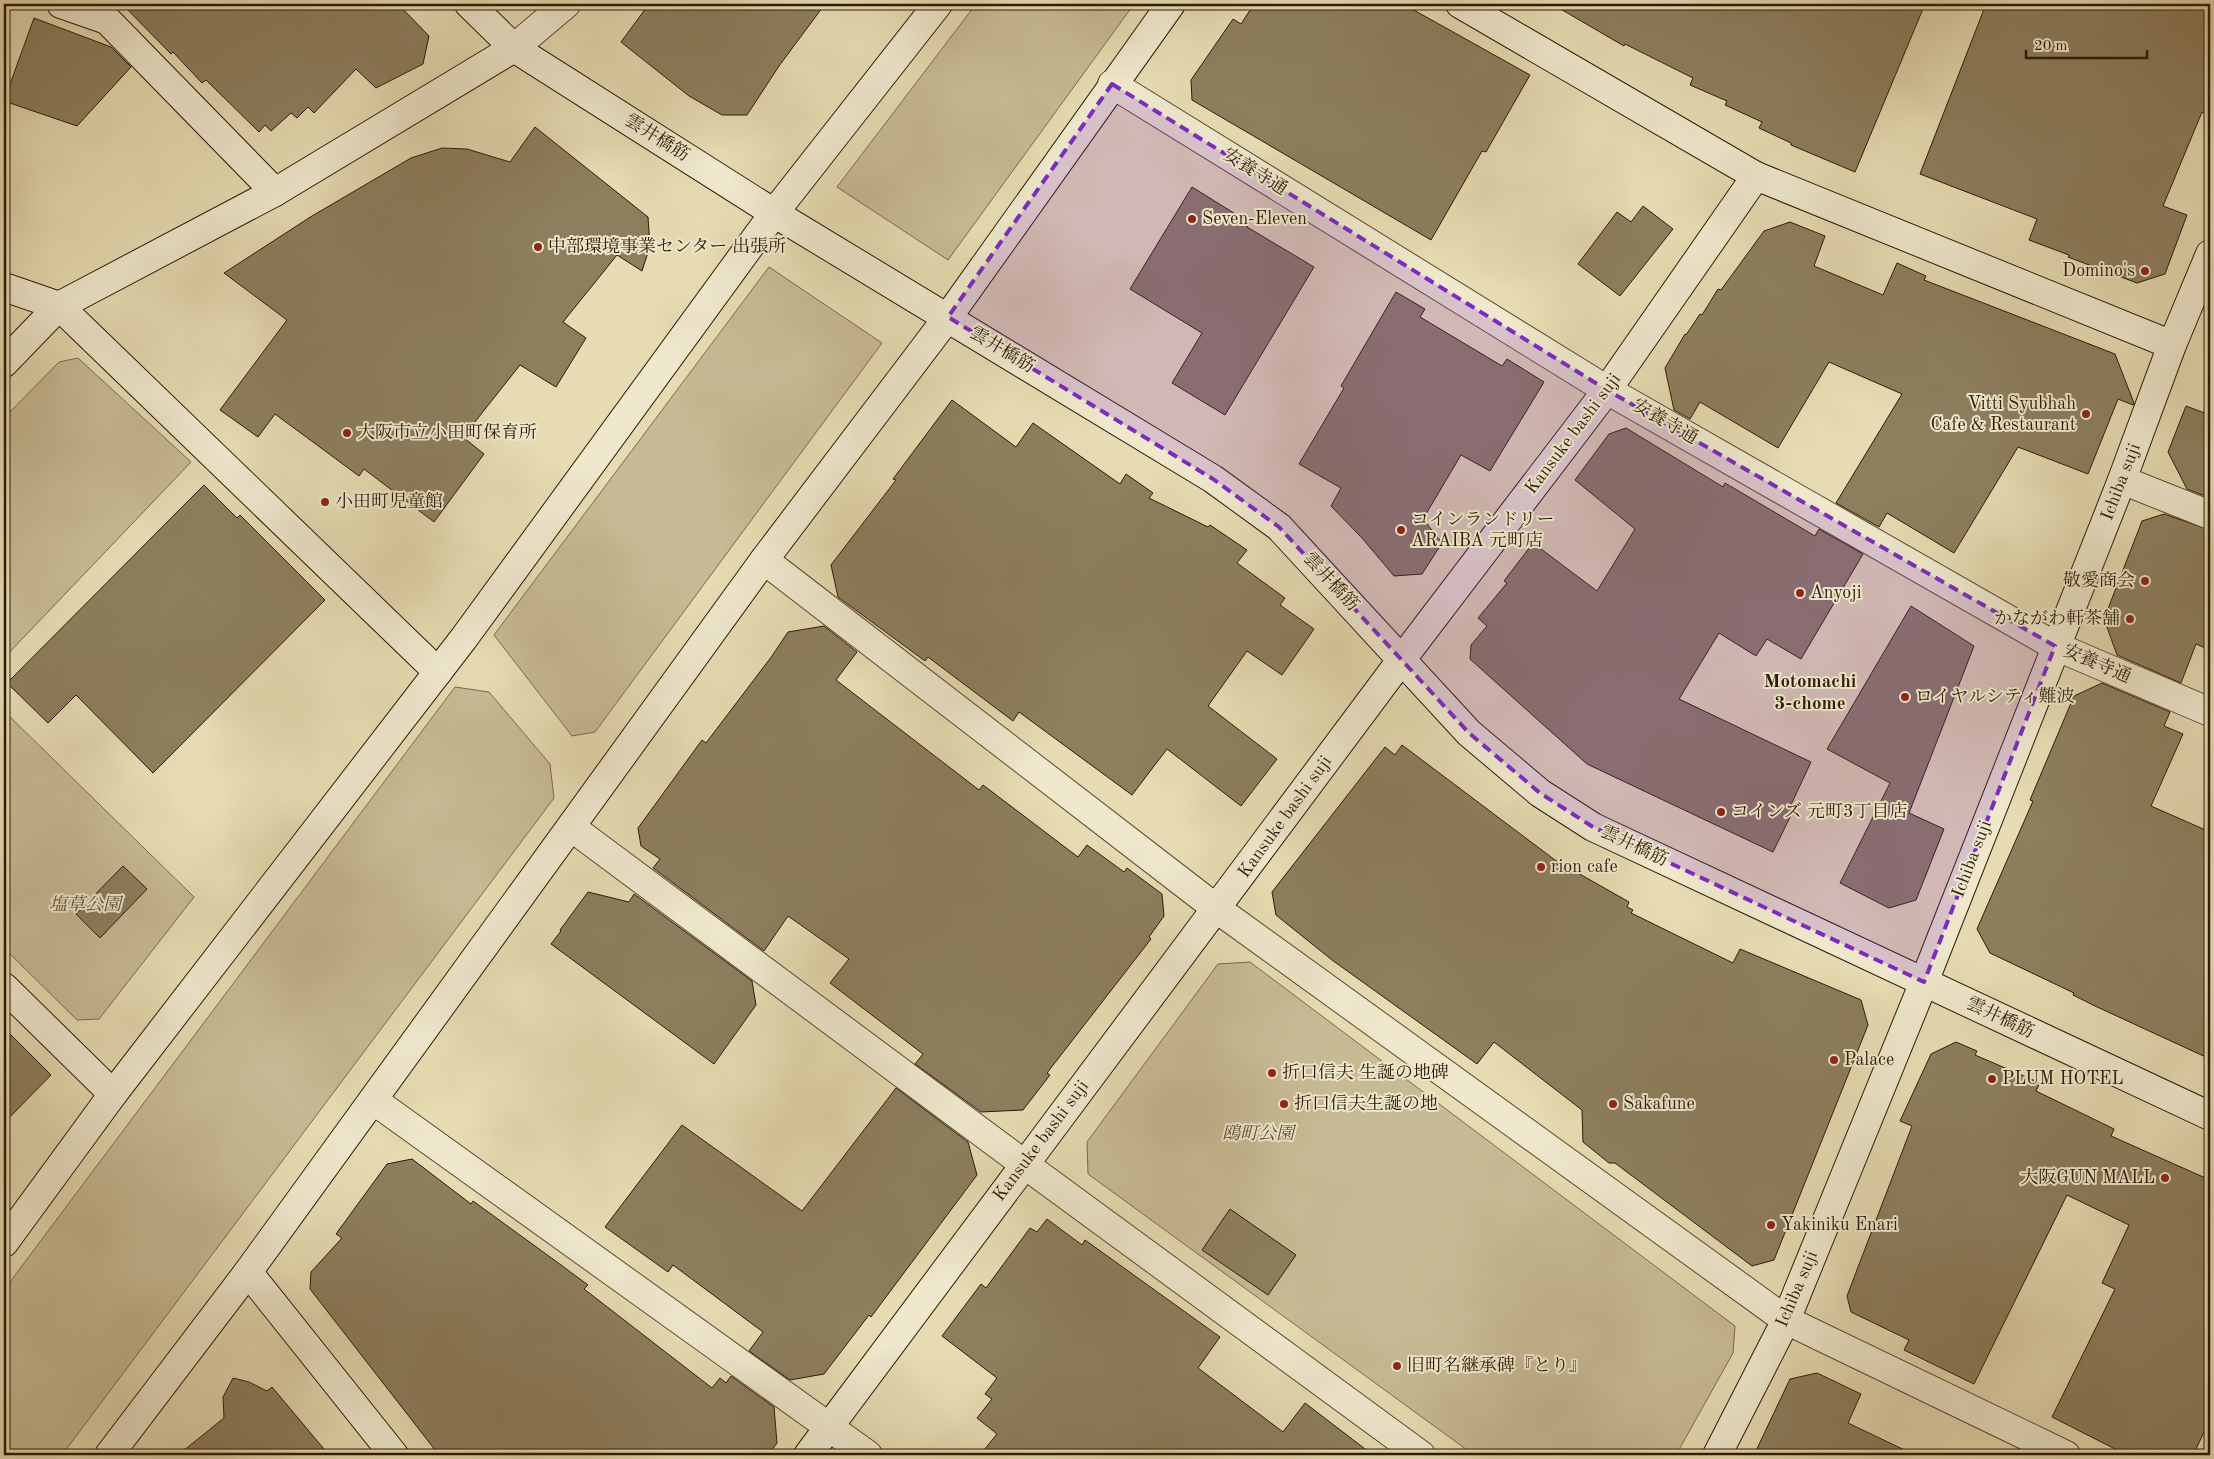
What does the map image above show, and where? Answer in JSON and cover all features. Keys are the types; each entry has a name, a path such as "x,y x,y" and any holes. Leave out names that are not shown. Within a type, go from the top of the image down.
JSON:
{"street":[{"path":"61,4 107,20 275,192"},
{"name":"雲井橋筋","path":"469,4 514,48 774,213 1213,479 1279,527 1470,733 1540,793 1593,827 2210,1116"},
{"path":"4,363 59,306 275,192 514,48 566,4"},
{"path":"4,1243 113,1094 438,672 774,213 938,4"},
{"path":"109,1455 248,1272 764,560 948,317 1112,84 1171,4"},
{"path":"1460,4 1756,176 2172,345"},
{"name":"安養寺通","path":"1112,84 1607,390 2055,646 2210,712"},
{"name":"Kansuke bashi suji","path":"808,1455 1402,659 1607,390 1756,176"},
{"name":"Ichiba suji","path":"1717,1455 1786,1320 1924,982 2122,480 2172,345 2208,267"},
{"path":"4,287 59,306 438,672"},
{"path":"2122,480 2210,515"},
{"path":"764,560 1217,909 1786,1320 2066,1455"},
{"path":"571,826 1024,1164 1421,1455"},
{"path":"4,987 113,1094"},
{"path":"372,1100 868,1455"},
{"path":"248,1272 394,1455"}],"highlighted area":[{"path":"1112,84 1607,390 2055,646 1924,982 1593,827 1540,793 1469,733 1279,527 1213,479 948,317"}],"green space":[{"path":"976,4 1134,4 948,260 837,187"},
{"path":"769,267 882,343 595,732 572,736 494,635"},
{"path":"78,358 191,462 4,658 4,418 59,362"},
{"path":"455,687 489,692 550,764 554,798 62,1455 4,1455 4,1290"},
{"name":"塩草公園","path":"4,711 194,897 99,1019 77,1020 4,948"},
{"name":"鴎町公園","path":"1250,962 1735,1326 1733,1353 1676,1455 1474,1455 1088,1174 1087,1142 1218,964"}],"building":[{"path":"122,4 398,4 429,36 423,64 376,88 356,69 314,113 308,107 297,118 291,113 271,131 265,125 259,132 206,80 202,83 173,52 171,54"},
{"path":"649,4 825,4 779,66 747,115 722,115 689,96 621,42"},
{"path":"1254,4 1403,4 1530,75 1486,152 1482,151 1431,240 1192,100 1191,80 1233,19 1241,24"},
{"path":"1552,4 1925,4 1855,172 1791,145 1791,143 1759,128 1762,122 1725,105 1727,101 1690,85 1693,78 1625,44 1624,46"},
{"path":"1986,4 2210,4 2210,116 2202,112 2163,206 2187,215 2165,274 2137,283 2068,257 2069,255 2029,240 2037,219 1920,174"},
{"path":"34,18 111,47 131,67 77,126 4,101"},
{"path":"535,127 648,217 650,246 642,271 617,255 563,322 586,338 556,387 520,365 463,437 484,454 434,522 364,469 359,476 275,414 258,437 220,410 287,320 224,273 312,216 411,158 442,148 467,149 510,162"},
{"path":"1192,187 1250,223 1247,227 1314,267 1225,415 1172,383 1202,333 1130,289"},
{"path":"1643,206 1673,229 1620,296 1578,264 1617,212 1631,222"},
{"path":"1790,222 1825,236 1814,266 1883,295 1897,263 1926,276 1924,280 2115,354 2134,403 2133,405 2118,399 2088,474 2018,447 1954,553 1887,513 1879,527 1836,503 1902,394 1829,362 1778,448 1700,402 1690,419 1674,410 1665,368 1685,334 1700,314 1702,315 1718,289 1721,290 1764,231"},
{"path":"1396,292 1425,309 1420,317 1502,366 1507,359 1544,382 1490,471 1461,455 1423,519 1442,543 1422,574 1394,576 1362,538 1331,506 1341,488 1299,464 1344,388 1341,386"},
{"path":"952,400 1016,447 1033,423 1120,484 1126,474 1153,493 1149,498 1208,527 1210,525 1247,550 1237,563 1285,598 1280,605 1314,629 1282,675 1247,651 1208,706 1277,759 1241,806 1167,749 1132,795 1019,712 1013,721 928,657 925,661 838,597 831,565 896,480 893,479"},
{"path":"2186,406 2210,415 2210,498 2187,489 2168,452"},
{"path":"1626,428 1723,487 1725,483 1815,536 1819,529 1863,554 1801,659 1767,639 1756,656 1719,633 1679,699 1811,762 1789,809 1793,811 1773,852 1587,764 1470,659 1471,645 1487,626 1478,618 1507,583 1504,581 1533,543 1597,591 1635,529 1575,480 1609,434"},
{"path":"204,485 237,518 240,515 325,600 153,773 76,695 48,723 7,683"},
{"path":"2164,514 2210,530 2210,650 2196,644 2181,683 2117,655 2104,619 2142,521"},
{"name":"ロイヤルシティ難波","path":"1911,606 1974,646 1909,813 1944,829 1916,900 1889,908 1840,883 1890,783 1827,749"},
{"path":"824,626 857,652 836,680 979,790 983,785 1078,857 1087,845 1124,872 1127,868 1162,894 1164,916 1149,937 1151,939 1047,1073 1050,1075 1023,1110 981,1112 915,1064 923,1054 830,983 849,959 788,916 764,951 653,868 660,859 641,846 638,828 702,740 706,743 788,632"},
{"path":"2102,683 2170,712 2164,726 2183,734 2151,806 2210,832 2210,1059 2095,1006 2073,995 2074,993 1990,953 1977,929 2033,801 2030,800 2074,696"},
{"path":"1402,745 1555,860 1629,902 1627,907 1633,910 1631,913 1733,963 1740,949 1861,1000 1868,1025 1774,1260 1752,1266 1615,1163 1609,1163 1583,1142 1582,1110 1494,1042 1477,1064 1332,960 1276,915 1272,892 1385,747 1395,755"},
{"path":"123,866 147,889 100,938 76,914"},
{"path":"588,892 629,902 634,894 752,981 756,1005 714,1064 551,944"},
{"path":"4,1028 51,1075 4,1123"},
{"path":"1956,1042 1977,1051 1975,1055 2040,1083 2036,1091 2114,1129 2111,1136 2210,1180 2210,1420 2193,1455 2127,1455 2052,1417 2115,1289 2102,1283 2129,1225 2067,1195 1974,1384 1904,1350 1909,1340 1851,1312 1847,1296 1912,1126 1900,1121 1931,1054"},
{"path":"896,1088 968,1142 977,1175 871,1317 869,1315 824,1374 790,1380 749,1351 763,1332 673,1265 668,1272 605,1227 682,1125 802,1211"},
{"path":"412,1159 471,1204 473,1201 588,1285 584,1289 712,1388 720,1378 726,1383 731,1376 774,1407 777,1443 768,1455 439,1455 310,1289 311,1272 342,1238 336,1234 387,1164"},
{"path":"1230,1209 1296,1255 1268,1295 1202,1250"},
{"path":"1047,1219 1082,1245 1085,1240 1220,1337 1198,1368 1283,1432 1305,1403 1373,1455 980,1455 997,1434 977,1418 992,1399 985,1394 997,1378 942,1336 981,1284 986,1288 1030,1228 1037,1232"},
{"path":"1817,1373 1861,1394 1848,1423 1915,1455 1754,1455 1790,1379"},
{"path":"233,1378 249,1382 267,1391 272,1387 329,1455 178,1455 224,1418 223,1397"}],"place":[{"name":"Seven-Eleven","path":"1192,219"},
{"name":"中部環境事業センター 出張所","path":"538,247"},
{"name":"Domino's","path":"2145,271"},
{"name":"Vitti Syubhah Cafe & Restaurant","path":"2086,414"},
{"name":"大阪市立小田町保育所","path":"347,433"},
{"name":"小田町児童館","path":"325,502"},
{"name":"コインランドリー ARAIBA 元町店","path":"1401,530"},
{"name":"敬愛商会","path":"2145,581"},
{"name":"Anyoji","path":"1800,593"},
{"name":"かながわ軒茶舗","path":"2130,619"},
{"name":"ロイヤルシティ難波","path":"1905,697"},
{"name":"コインズ 元町3丁目店","path":"1721,812"},
{"name":"rion cafe","path":"1541,867"},
{"name":"Palace","path":"1834,1060"},
{"name":"折口信夫 生誕の地碑","path":"1272,1073"},
{"name":"PLUM HOTEL","path":"1992,1079"},
{"name":"折口信夫生誕の地","path":"1284,1104"},
{"name":"Sakafune","path":"1613,1104"},
{"name":"大阪GUN MALL","path":"2165,1178"},
{"name":"Yakiniku Enari","path":"1771,1225"},
{"name":"旧町名継承碑『とり』","path":"1397,1366"}],"district":[{"name":"Motomachi 3-chome","path":"1810,693"}]}
